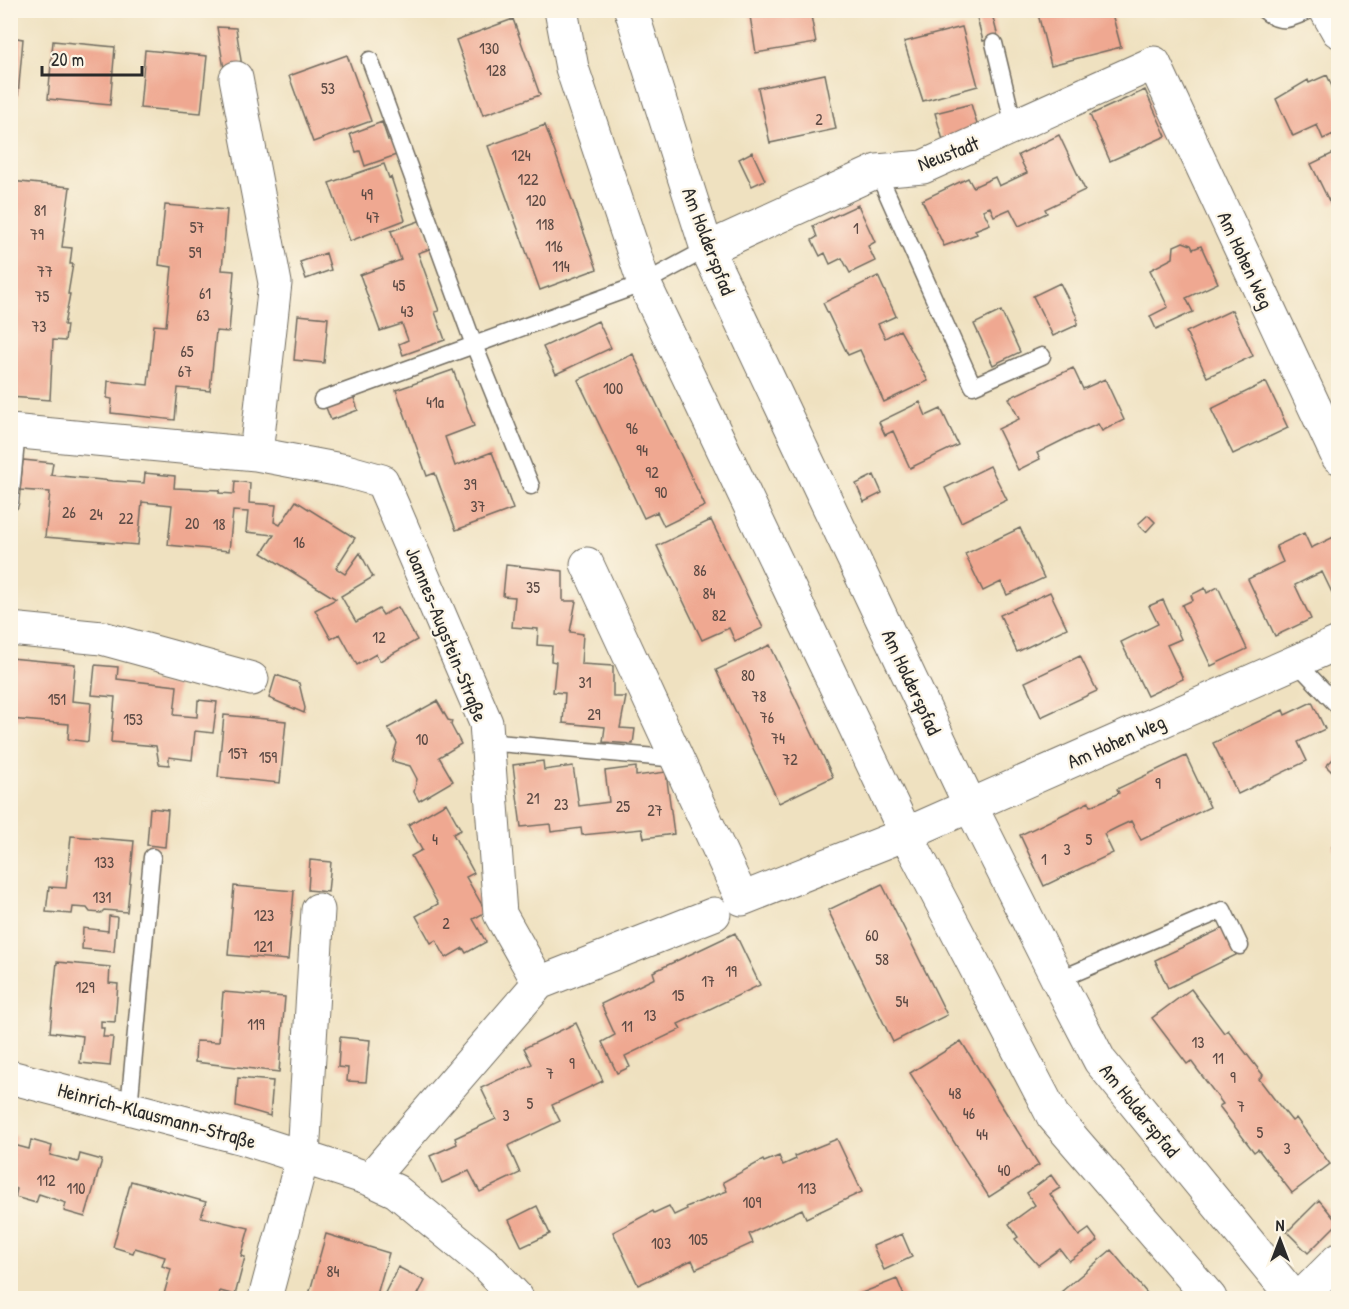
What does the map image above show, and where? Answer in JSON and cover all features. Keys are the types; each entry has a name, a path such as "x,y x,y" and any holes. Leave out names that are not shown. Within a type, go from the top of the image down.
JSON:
{"street":[{"path":"561,10 572,68 644,283 906,834 1053,1116 1210,1299"},
{"name":"Am Holderspfad","path":"631,10 707,249 970,805 1058,980 1100,1061 1294,1299"},
{"path":"1326,10 1338,31"},
{"name":"Neustadt","path":"707,249 877,171 923,167 1154,63"},
{"name":"Am Hohen Weg","path":"1154,63 1338,458"},
{"path":"236,78 275,283 256,454"},
{"name":"Joannes-Augstein-Straße","path":"14,432 256,454 346,471 382,481 486,723 500,914 539,983"},
{"path":"587,564 742,899 906,834"},
{"path":"10,629 102,638 252,679"},
{"name":"Am Hohen Weg","path":"906,834 1338,643"},
{"path":"264,1299 303,1155 318,910"},
{"path":"370,1179 539,983 714,914"},
{"name":"Heinrich-Klausmann-Straße","path":"10,1077 303,1155 370,1179 396,1191 486,1265 517,1299"},
{"path":"1300,1299 1338,1260"}],"lane":[{"path":"1264,10 1272,18 1289,21 1310,10"},
{"path":"994,43 1014,126"},
{"path":"370,60 474,345 531,486"},
{"path":"877,171 973,386 1042,356"},
{"path":"322,400 644,283 707,249"},
{"path":"10,503 14,432"},
{"path":"1296,663 1338,706"},
{"path":"487,742 678,759"},
{"path":"129,1108 152,857"},
{"path":"1058,980 1223,910 1240,946"}],"building":[{"path":"749,10 810,10 816,43 756,53"},
{"path":"975,10 991,10 998,37 983,41"},
{"path":"1052,10 1111,10 1121,47 1051,65 1038,14"},
{"path":"513,19 540,95 483,115 456,40"},
{"path":"217,27 236,28 242,67 224,69"},
{"path":"962,27 978,86 923,101 904,42"},
{"path":"10,37 23,39 18,96 10,95"},
{"path":"53,41 115,47 110,105 48,99"},
{"path":"145,50 207,56 201,113 140,108"},
{"path":"347,55 371,121 313,142 289,76"},
{"path":"825,74 836,129 770,143 758,88"},
{"path":"1327,75 1338,100 1338,132 1323,139 1317,125 1293,136 1276,99 1308,80 1309,83"},
{"path":"1145,90 1166,136 1110,161 1090,115"},
{"path":"971,104 979,131 945,147 935,113"},
{"path":"382,122 388,140 393,138 399,154 365,166 360,151 356,152 350,134"},
{"path":"545,125 597,269 540,290 488,146"},
{"path":"1059,135 1085,190 1045,209 1047,213 1019,226 1010,209 994,216 990,207 983,210 990,224 975,230 977,234 944,246 922,200 968,178 973,187 995,177 999,186 1027,173 1018,155"},
{"path":"1338,151 1338,201 1331,205 1311,164"},
{"path":"752,152 765,180 752,186 739,159"},
{"path":"384,164 389,178 391,177 405,220 350,241 329,183"},
{"path":"10,181 70,187 62,247 72,248 70,264 73,264 64,325 67,325 65,341 53,340 50,400 10,397 10,282 14,244 10,244"},
{"path":"165,205 227,210 222,270 234,271 229,332 216,331 210,391 178,388 175,420 111,413 112,399 107,398 108,381 148,385 154,325 166,326 172,267 159,265"},
{"path":"858,205 875,242 868,246 875,261 850,273 842,258 830,264 825,253 820,256 812,240 817,237 813,226"},
{"path":"422,220 432,248 418,253 439,311 435,312 445,340 403,355 399,344 408,340 402,324 380,331 360,275 401,260 391,231"},
{"path":"1183,242 1191,245 1193,249 1201,246 1218,283 1186,298 1193,312 1156,329 1150,316 1168,307 1150,270 1173,258 1174,246"},
{"path":"326,253 331,270 306,279 300,262"},
{"path":"878,276 896,316 878,324 885,338 900,330 928,381 884,402 860,350 848,355 823,303"},
{"path":"1060,283 1077,317 1077,325 1053,336 1033,296"},
{"path":"1232,310 1253,356 1207,377 1186,332"},
{"path":"1001,311 1020,352 993,365 974,324"},
{"path":"298,315 328,318 324,363 294,360"},
{"path":"598,321 611,348 556,374 543,347"},
{"path":"633,354 705,506 664,526 657,512 644,518 578,380"},
{"path":"1073,368 1083,389 1105,379 1124,420 1102,431 1098,424 1067,438 1037,453 1040,459 1018,470 998,429 1019,419 1009,398"},
{"path":"453,370 474,426 445,437 455,466 492,452 513,509 456,530 435,473 427,476 396,390"},
{"path":"1266,382 1288,428 1233,454 1211,409"},
{"path":"353,395 358,410 331,420 325,405"},
{"path":"920,402 926,416 941,409 958,445 910,468 893,431 885,435 879,422"},
{"path":"23,460 53,463 51,475 144,483 145,473 175,476 174,488 220,490 219,493 234,494 235,481 250,483 249,503 276,505 274,522 280,525 296,501 355,538 336,568 345,574 360,553 373,577 341,596 356,622 379,609 383,615 398,607 417,640 380,661 376,654 357,665 340,634 331,639 315,610 336,599 262,553 274,535 246,532 248,512 233,511 229,551 168,545 172,505 142,502 138,545 45,537 50,492 20,490"},
{"path":"990,466 1007,500 961,522 945,488"},
{"path":"874,475 882,493 864,502 856,484"},
{"path":"1148,515 1155,522 1146,532 1138,524"},
{"path":"711,520 763,628 735,641 729,628 702,640 657,546"},
{"path":"1020,528 1044,578 1007,595 1001,582 983,591 965,554"},
{"path":"1304,533 1311,548 1338,535 1338,605 1322,572 1309,578 1295,585 1311,619 1275,636 1248,579 1283,562 1276,546"},
{"path":"506,565 563,571 563,601 576,601 570,632 583,634 581,664 613,666 613,697 626,697 620,728 635,729 633,744 603,742 605,727 563,723 565,693 553,692 556,662 551,661 552,646 537,645 538,629 512,627 515,597 503,596"},
{"path":"1218,587 1247,649 1211,666 1182,605 1193,600 1191,595 1205,588 1207,593"},
{"path":"1050,592 1067,628 1017,652 1000,615"},
{"path":"1163,600 1181,639 1167,645 1183,679 1147,696 1121,642 1158,624 1149,606"},
{"path":"770,645 833,777 779,803 716,670"},
{"path":"1080,656 1097,691 1041,717 1025,682"},
{"path":"10,658 75,664 72,701 91,703 88,742 68,739 69,724 10,719"},
{"path":"95,665 118,667 117,679 177,686 174,715 197,717 198,700 217,702 213,733 195,731 192,760 169,757 169,765 159,764 156,746 111,742 115,697 92,695"},
{"path":"276,675 299,683 305,708 304,713 269,698"},
{"path":"437,701 448,720 452,721 451,725 461,744 439,757 453,781 419,801 414,792 417,779 410,766 392,761 397,743 388,728"},
{"path":"1312,702 1325,729 1298,742 1307,761 1238,794 1213,743 1283,710 1285,715"},
{"path":"224,715 286,721 280,783 218,777"},
{"path":"1338,754 1338,778 1326,766"},
{"path":"1186,756 1210,807 1141,840 1131,821 1118,827 1104,834 1113,853 1044,886 1020,835 1089,802 1091,806 1105,800 1119,793 1117,789"},
{"path":"543,761 544,770 573,766 579,806 609,802 605,771 636,767 636,776 666,772 674,834 644,838 642,829 582,835 581,828 551,832 550,824 521,827 513,765"},
{"path":"446,803 461,830 453,834 474,873 466,877 486,912 473,919 486,942 466,953 463,948 446,958 436,940 431,943 416,916 438,904 411,856 422,850 408,825"},
{"path":"150,808 168,810 165,847 147,845"},
{"path":"71,836 134,841 127,912 104,910 101,913 90,912 87,908 73,907 72,914 46,912 49,887 66,888"},
{"path":"1338,840 1338,853 1332,847"},
{"path":"310,860 331,862 328,892 308,890"},
{"path":"882,884 947,1015 893,1042 828,910"},
{"path":"234,886 294,891 288,960 228,955"},
{"path":"109,916 117,917 114,952 82,949 83,928 108,931"},
{"path":"1223,928 1236,955 1168,988 1155,960"},
{"path":"735,933 760,985 678,1024 681,1029 625,1056 630,1067 617,1073 602,1042 615,1035 601,1004 655,978 653,972"},
{"path":"57,962 110,967 109,983 118,984 115,1022 101,1021 101,1028 104,1028 103,1037 113,1037 110,1066 80,1063 83,1036 50,1032"},
{"path":"1191,989 1224,1033 1228,1030 1263,1075 1259,1079 1292,1121 1296,1118 1330,1164 1292,1193 1258,1149 1254,1152 1219,1106 1223,1104 1191,1061 1187,1064 1152,1018"},
{"path":"223,992 285,997 279,1072 195,1062 196,1041 219,1042"},
{"path":"576,1023 603,1081 552,1105 560,1121 508,1146 520,1173 480,1192 469,1171 442,1183 430,1156 457,1144 455,1138 496,1119 481,1088 532,1064 524,1048"},
{"path":"340,1037 370,1040 366,1082 347,1081 348,1068 338,1067"},
{"path":"961,1041 1039,1165 989,1197 910,1073"},
{"path":"238,1078 273,1081 270,1116 236,1106"},
{"path":"10,1135 17,1136 14,1145 29,1149 31,1140 52,1146 50,1155 78,1162 80,1154 102,1160 85,1217 64,1211 66,1203 39,1194 36,1203 15,1197 17,1189 10,1187"},
{"path":"837,1139 862,1192 806,1218 802,1209 749,1234 753,1243 696,1269 692,1260 638,1285 613,1232 653,1211 654,1213 669,1206 674,1215 687,1209 686,1207 727,1191 723,1182 763,1160 764,1162 779,1156 783,1165 796,1159 795,1156"},
{"path":"1051,1175 1060,1188 1050,1194 1079,1236 1089,1229 1098,1241 1069,1261 1060,1249 1038,1265 1015,1239 1018,1237 1009,1224 1035,1205 1027,1193"},
{"path":"131,1181 206,1202 201,1217 249,1228 241,1256 245,1257 235,1295 220,1291 218,1298 163,1298 171,1269 162,1266 165,1257 135,1248 133,1253 113,1247"},
{"path":"1319,1200 1338,1223 1308,1253 1287,1232"},
{"path":"537,1206 550,1234 522,1247 509,1220"},
{"path":"326,1234 389,1253 376,1298 308,1298"},
{"path":"902,1234 912,1257 884,1270 873,1246"},
{"path":"1111,1250 1151,1298 1055,1297"},
{"path":"398,1267 425,1281 416,1298 395,1298 385,1293"},
{"path":"897,1279 905,1298 856,1298 854,1296"}]}
